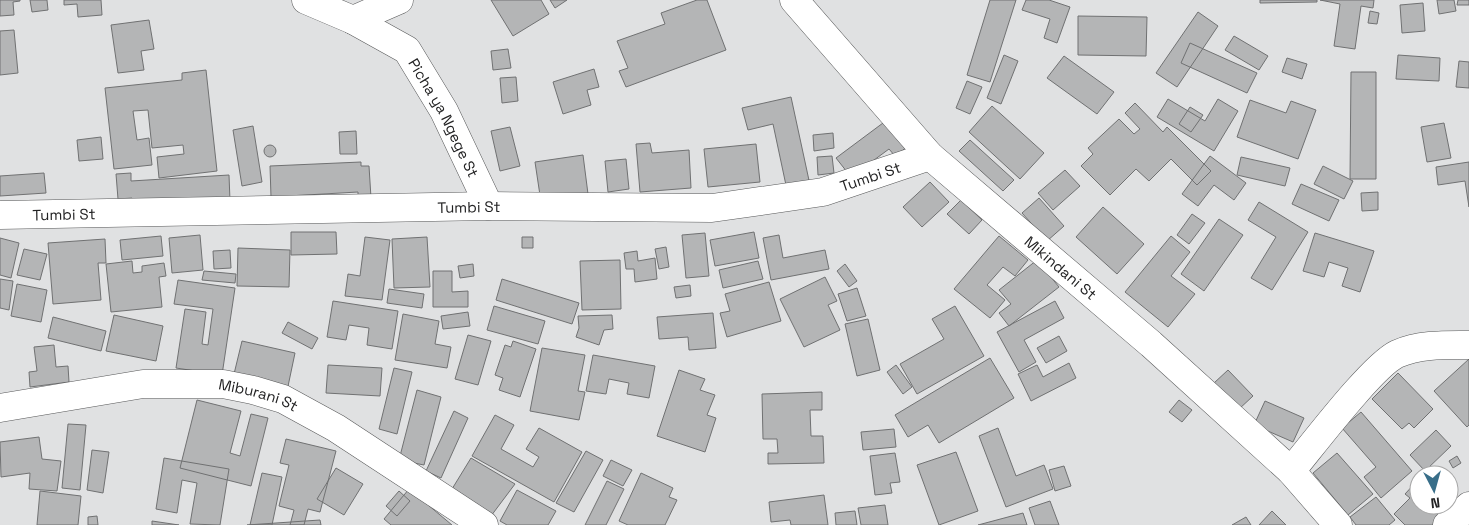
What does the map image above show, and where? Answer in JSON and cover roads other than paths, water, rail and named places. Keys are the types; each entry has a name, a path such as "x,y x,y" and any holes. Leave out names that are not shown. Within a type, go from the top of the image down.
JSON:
{"street":[{"name":"Picha ya Ngege St","path":"306,0 353,20 407,50 444,111 489,206"},
{"path":"353,20 399,0"},
{"name":"Mikindani St","path":"794,0 930,156 1151,344 1291,471 1338,525"},
{"name":"Tumbi St","path":"0,216 489,206 712,208 823,192 930,156"},
{"path":"1291,471 1373,374 1395,355 1421,347 1469,345"},
{"name":"Miburani St","path":"0,408 143,384 223,384 253,390 283,399 336,428 484,525"},
{"path":"1447,525 1469,506"}]}
